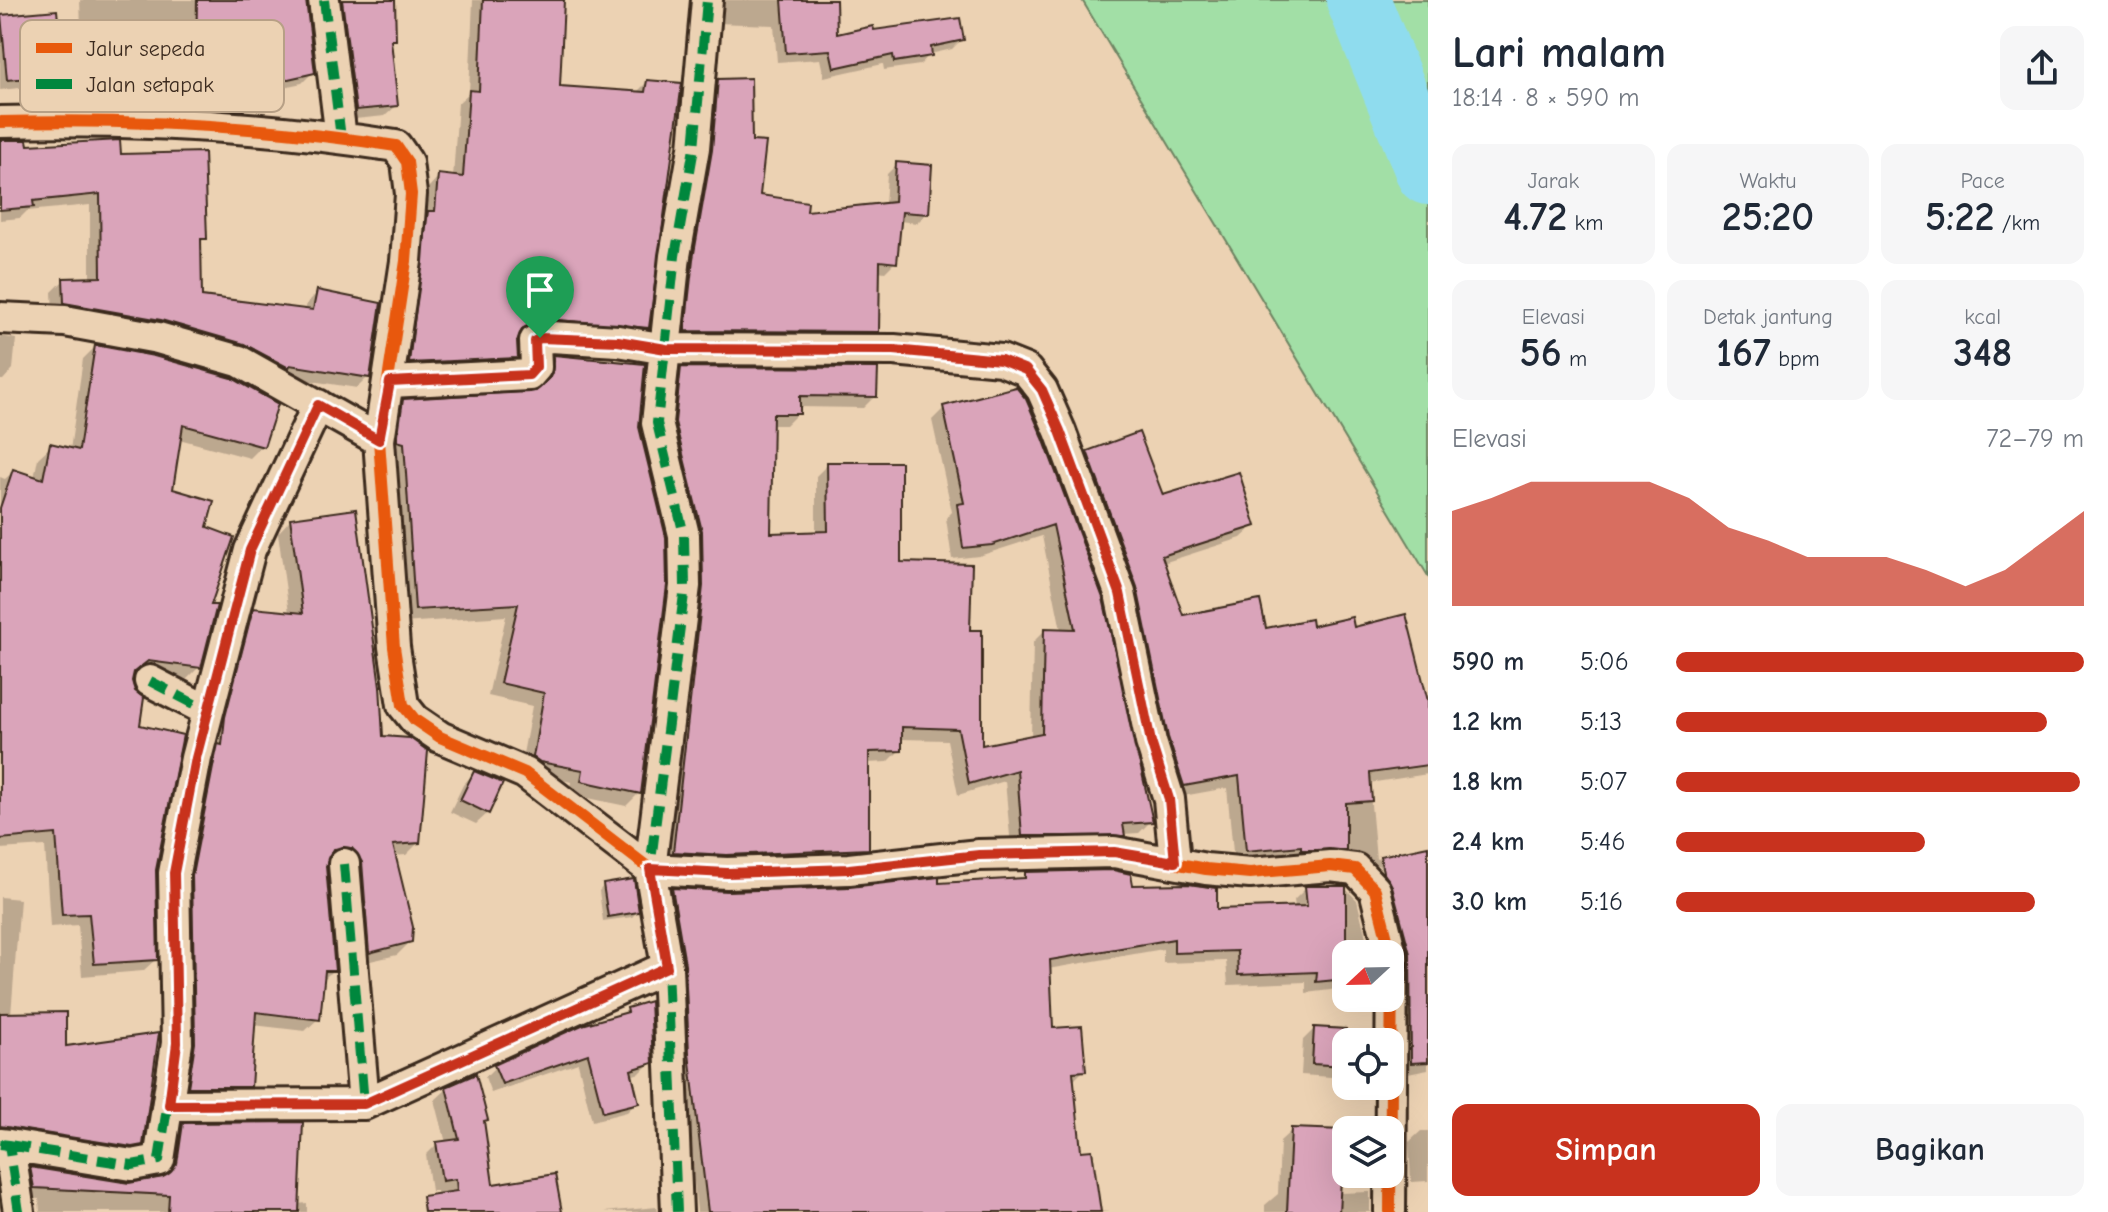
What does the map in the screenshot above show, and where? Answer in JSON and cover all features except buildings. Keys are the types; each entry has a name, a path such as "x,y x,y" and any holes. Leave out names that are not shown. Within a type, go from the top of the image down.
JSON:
{"street":[{"path":"324,0 341,138"},
{"path":"677,1212 667,967 650,869 685,586 684,535 657,423 675,256 694,148 707,0"},
{"path":"0,122 90,120 341,138 396,146 407,162 411,194 406,261 379,440 394,647 403,705 415,720 440,737 525,773 650,869 727,873 849,869 979,855 1114,852 1206,869 1250,873 1330,866 1355,869 1375,890 1392,958 1390,1212"},
{"path":"0,318 65,321 158,338 239,361 379,440"},
{"path":"390,382 529,375 536,367 535,341 540,338 618,341 666,349 894,350 1001,360 1026,370 1042,390 1060,431 1120,593 1151,742 1169,799 1175,862"},
{"path":"19,1212 4,1145 132,1165 159,1160 177,1043 174,873 208,711 259,524 318,405"},
{"path":"150,681 208,711"},
{"path":"344,864 364,1104"},
{"path":"169,1105 364,1104 667,967"}],"green space":[{"path":"1082,0 1428,0 1428,576"}],"waterway":[{"path":"1358,0 1428,173"}],"marked path":[{"path":"324,0 341,138"},
{"path":"677,1212 667,967 650,869 685,586 684,535 657,423 675,256 694,148 707,0"},
{"path":"390,382 529,375 536,367 535,341 551,337 618,341 666,349 894,350 1001,360 1026,370 1042,390 1060,431 1120,593 1151,742 1169,799 1175,862"},
{"path":"9,1145 132,1165 159,1160 177,1043 174,873 196,758 250,550 318,405"},
{"path":"150,681 208,711"},
{"path":"344,864 364,1104"},
{"path":"169,1105 364,1104 667,967"},
{"path":"0,1144 9,1145 19,1212"}],"cycle path":[{"path":"0,122 198,125 298,133 396,146 407,162 411,194 406,261 379,440 394,647 403,705 415,720 440,737 525,773 650,869 727,873 849,869 979,855 1114,852 1206,869 1250,873 1330,866 1355,869 1375,890 1392,958 1390,1212"}],"route":[{"path":"540,338 618,341 666,349 894,350 955,354 1001,360 1026,370 1042,390 1060,431 1100,532 1120,593 1151,742 1169,799 1175,862 1114,852 979,855 849,869 727,873 650,869 667,967 364,1104 169,1105 177,1043 174,873 196,758 226,637 259,524 318,405 379,440 390,382 529,375 535,371 535,341 540,338"}]}
